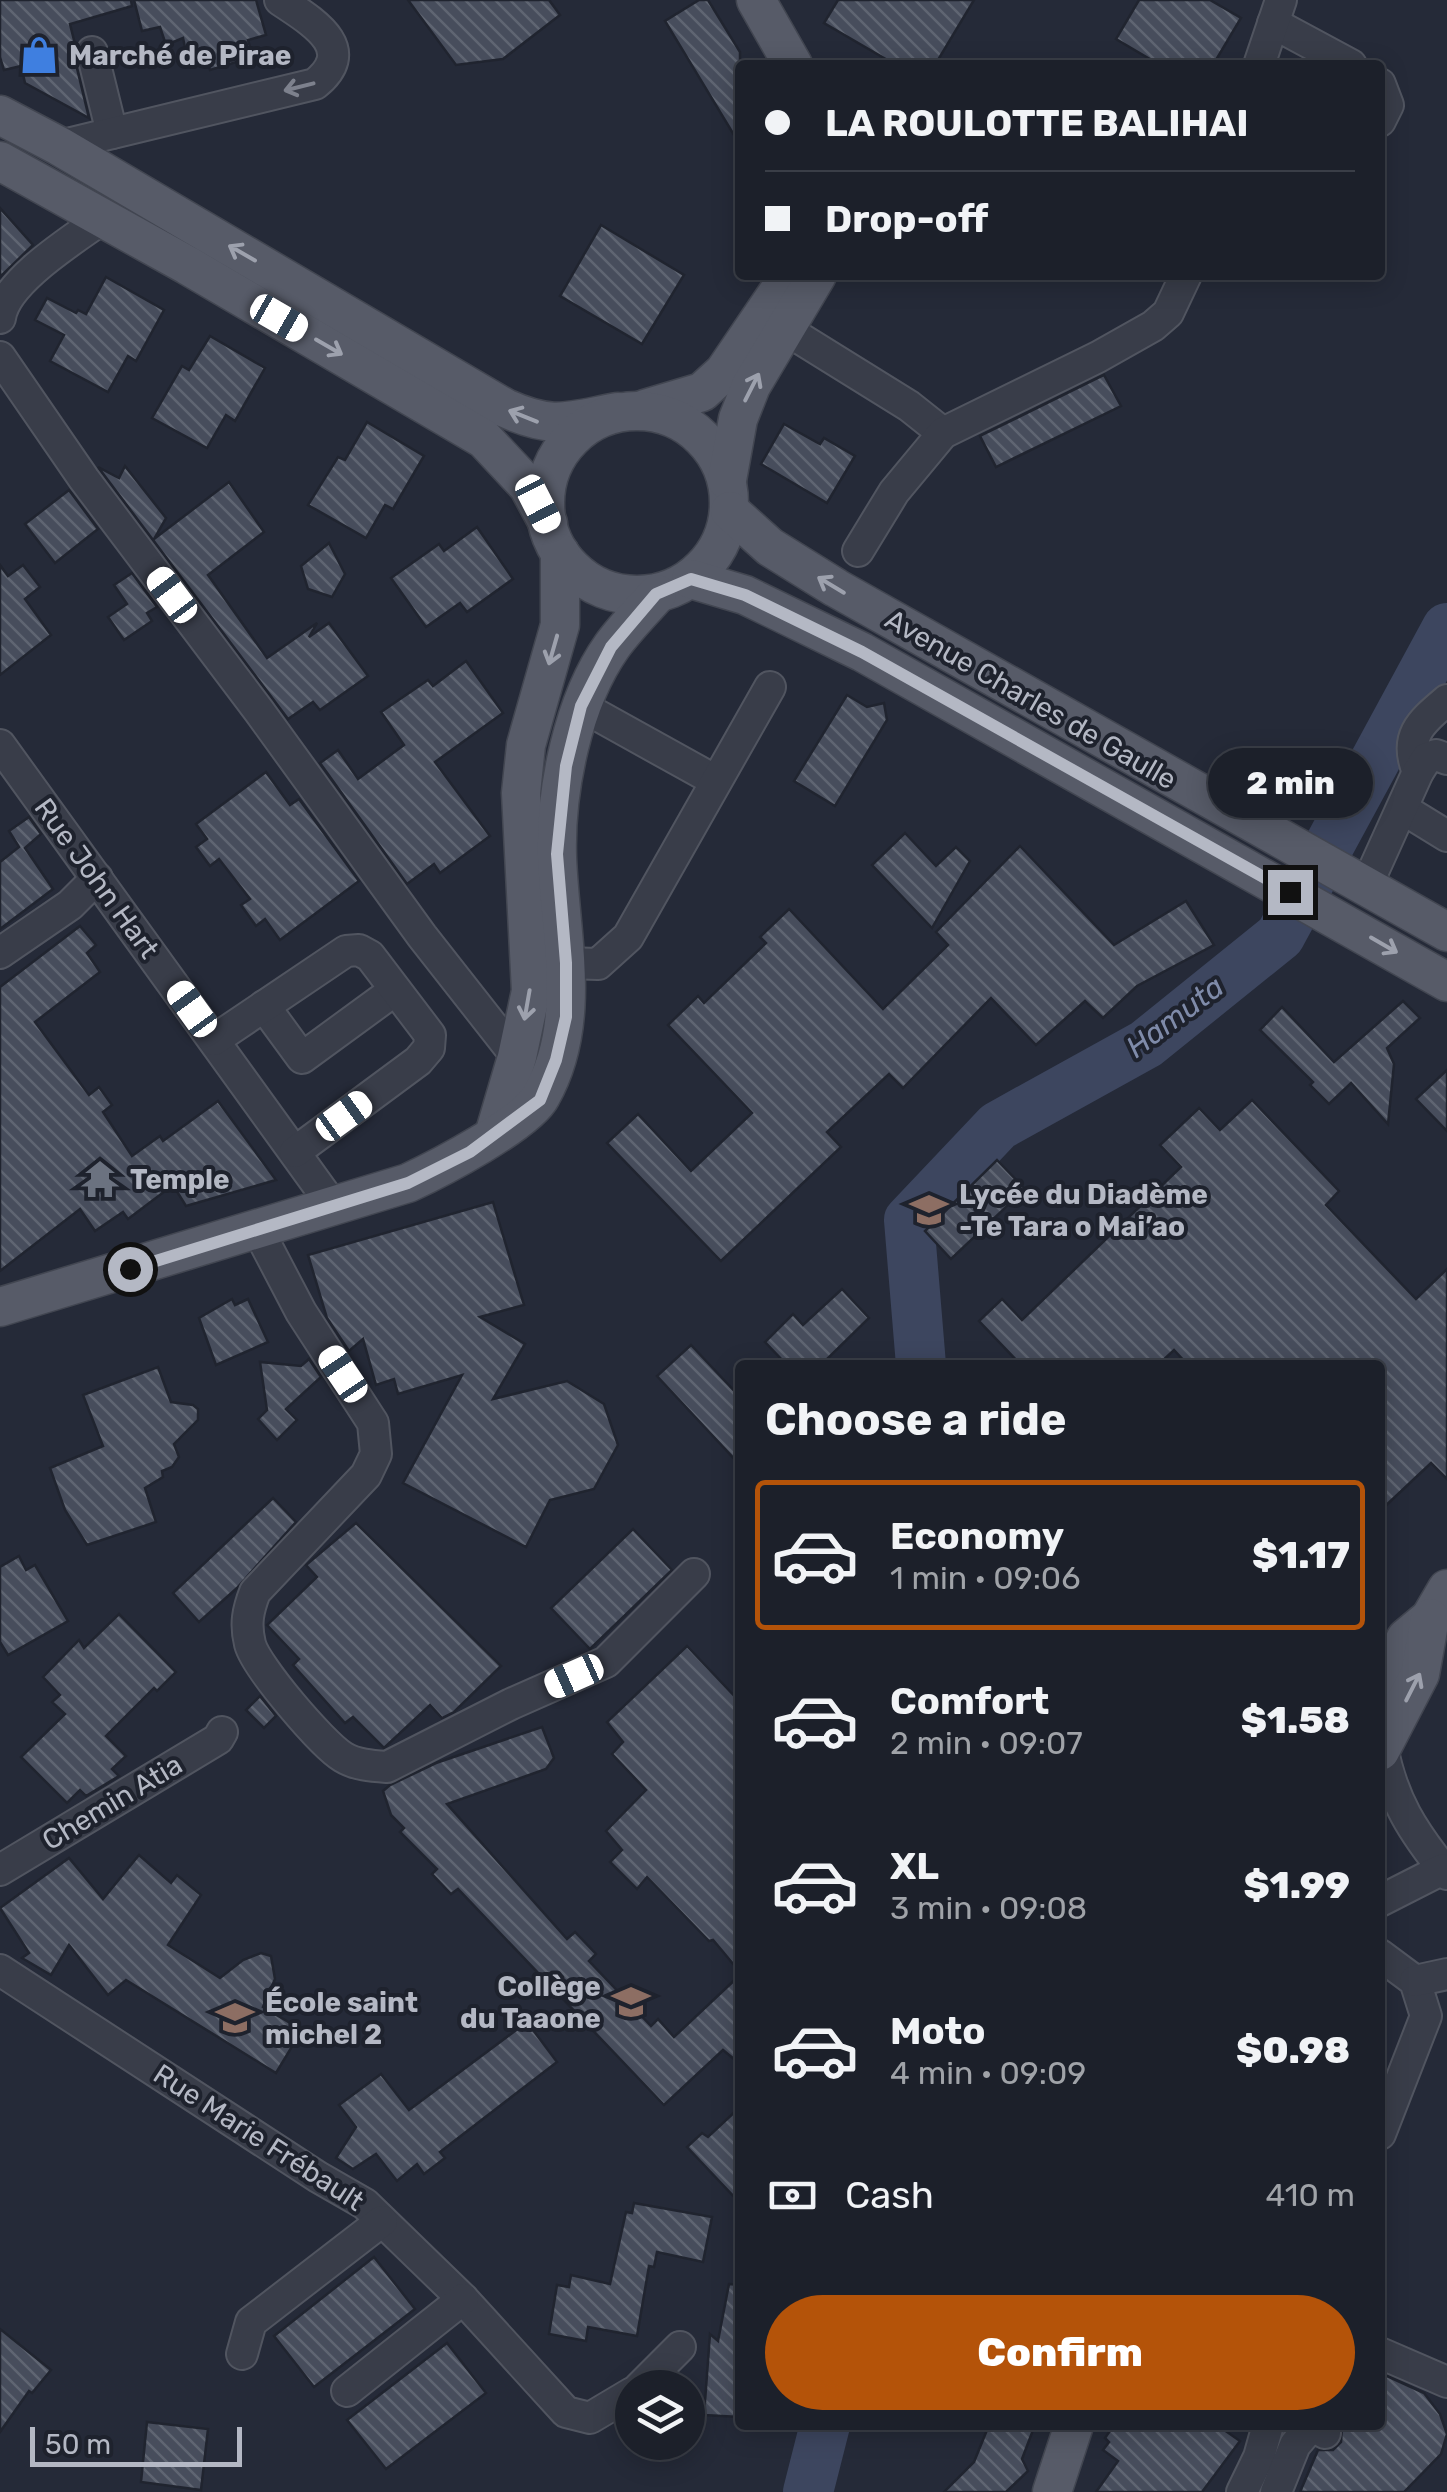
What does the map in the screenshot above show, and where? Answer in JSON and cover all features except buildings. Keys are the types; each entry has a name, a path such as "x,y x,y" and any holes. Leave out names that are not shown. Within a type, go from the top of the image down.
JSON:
{"main road":[{"path":"756,0 790,60"},
{"path":"0,115 535,422 553,424 629,411 684,400 702,392 724,372 787,280"},
{"path":"0,161 341,354 484,440 528,486 554,538 578,574 602,588 629,595 674,586"},
{"path":"0,1308 408,1183 470,1152 540,1100 556,1060 566,1017 557,854 566,766 581,706 611,647 674,586 703,568 722,542 738,419 751,386 814,280"},
{"path":"494,1135 517,1058 530,991 521,794 526,745 560,625 546,487 560,453 584,426 629,411 661,413 696,431 720,462 728,495"},
{"name":"Avenue Charles de Gaulle","path":"728,495 770,547 836,588 1447,932"},
{"name":"Avenue Charles de Gaulle","path":"674,586 745,595 862,652 1447,982"},
{"path":"1385,1678 1406,1638 1438,1604"},
{"path":"1385,1741 1420,1674 1438,1604"},
{"path":"1052,2492 1072,2430"}],"street":[{"path":"59,146 315,84 330,72 334,59 330,42 316,24 280,0"},
{"path":"1260,60 1273,8 1338,60"},
{"path":"92,52 112,133"},
{"path":"0,318 1,310 20,284 52,254 103,218"},
{"path":"858,551 894,492 944,433 1153,326 1168,313 1184,280"},
{"path":"785,328 870,380 944,433"},
{"path":"0,357 84,479 260,711 422,936 517,1058"},
{"path":"526,930 566,963 598,964 628,937 770,687"},
{"path":"1418,772 1412,740 1422,721 1447,700"},
{"path":"581,706 716,781"},
{"name":"Rue John Hart","path":"0,746 333,1206"},
{"path":"1352,880 1403,809 1427,758 1436,754 1447,759"},
{"path":"1403,809 1447,836"},
{"path":"0,953 70,905 97,878"},
{"path":"214,1040 346,951 359,950 370,956 430,1035 429,1048 418,1061 295,1152"},
{"path":"264,1006 302,1058 394,990"},
{"path":"258,1230 301,1312 373,1423 376,1454 366,1475 256,1592 246,1615 250,1648 278,1689 342,1756 366,1766 388,1767 511,1704 606,1662 694,1574"},
{"name":"Chemin Atia","path":"0,1870 218,1739 222,1732"},
{"path":"1385,1764 1404,1816 1446,1878 1385,1899"},
{"path":"1385,1958 1415,1981 1426,2016 1385,2121"},
{"name":"Rue Marie Frébault","path":"0,1970 366,2204 463,2299 566,2412 590,2418 615,2403"},
{"path":"1415,1981 1447,1974"},
{"path":"242,2354 251,2322 382,2221"},
{"path":"347,2391 463,2299"},
{"path":"658,2370 680,2348"},
{"path":"1385,2356 1447,2382"},
{"path":"1242,2492 1260,2457 1267,2430"},
{"path":"1276,2492 1296,2445 1308,2430"},
{"path":"1320,2430 1325,2433"}],"waterway":[{"name":"Hamuta","path":"921,1360 909,1220 998,1126 1146,1044 1280,936 1447,628"},
{"name":"Hamuta","path":"808,2492 824,2430"}],"place":[{"name":"Marché de Pirae","path":"39,55"},
{"name":"Temple","path":"100,1179"},
{"name":"Lycée du Diadème -Te Tara o Mai’ao","path":"929,1210"},
{"name":"Collège du Taaone","path":"631,2002"},
{"name":"École saint michel 2","path":"235,2018"}],"route":[{"path":"130,1269 408,1183 470,1152 540,1100 556,1060 566,1017 557,854 566,766 581,706 611,647 656,594 691,579 745,595 862,652 1290,892"}]}
